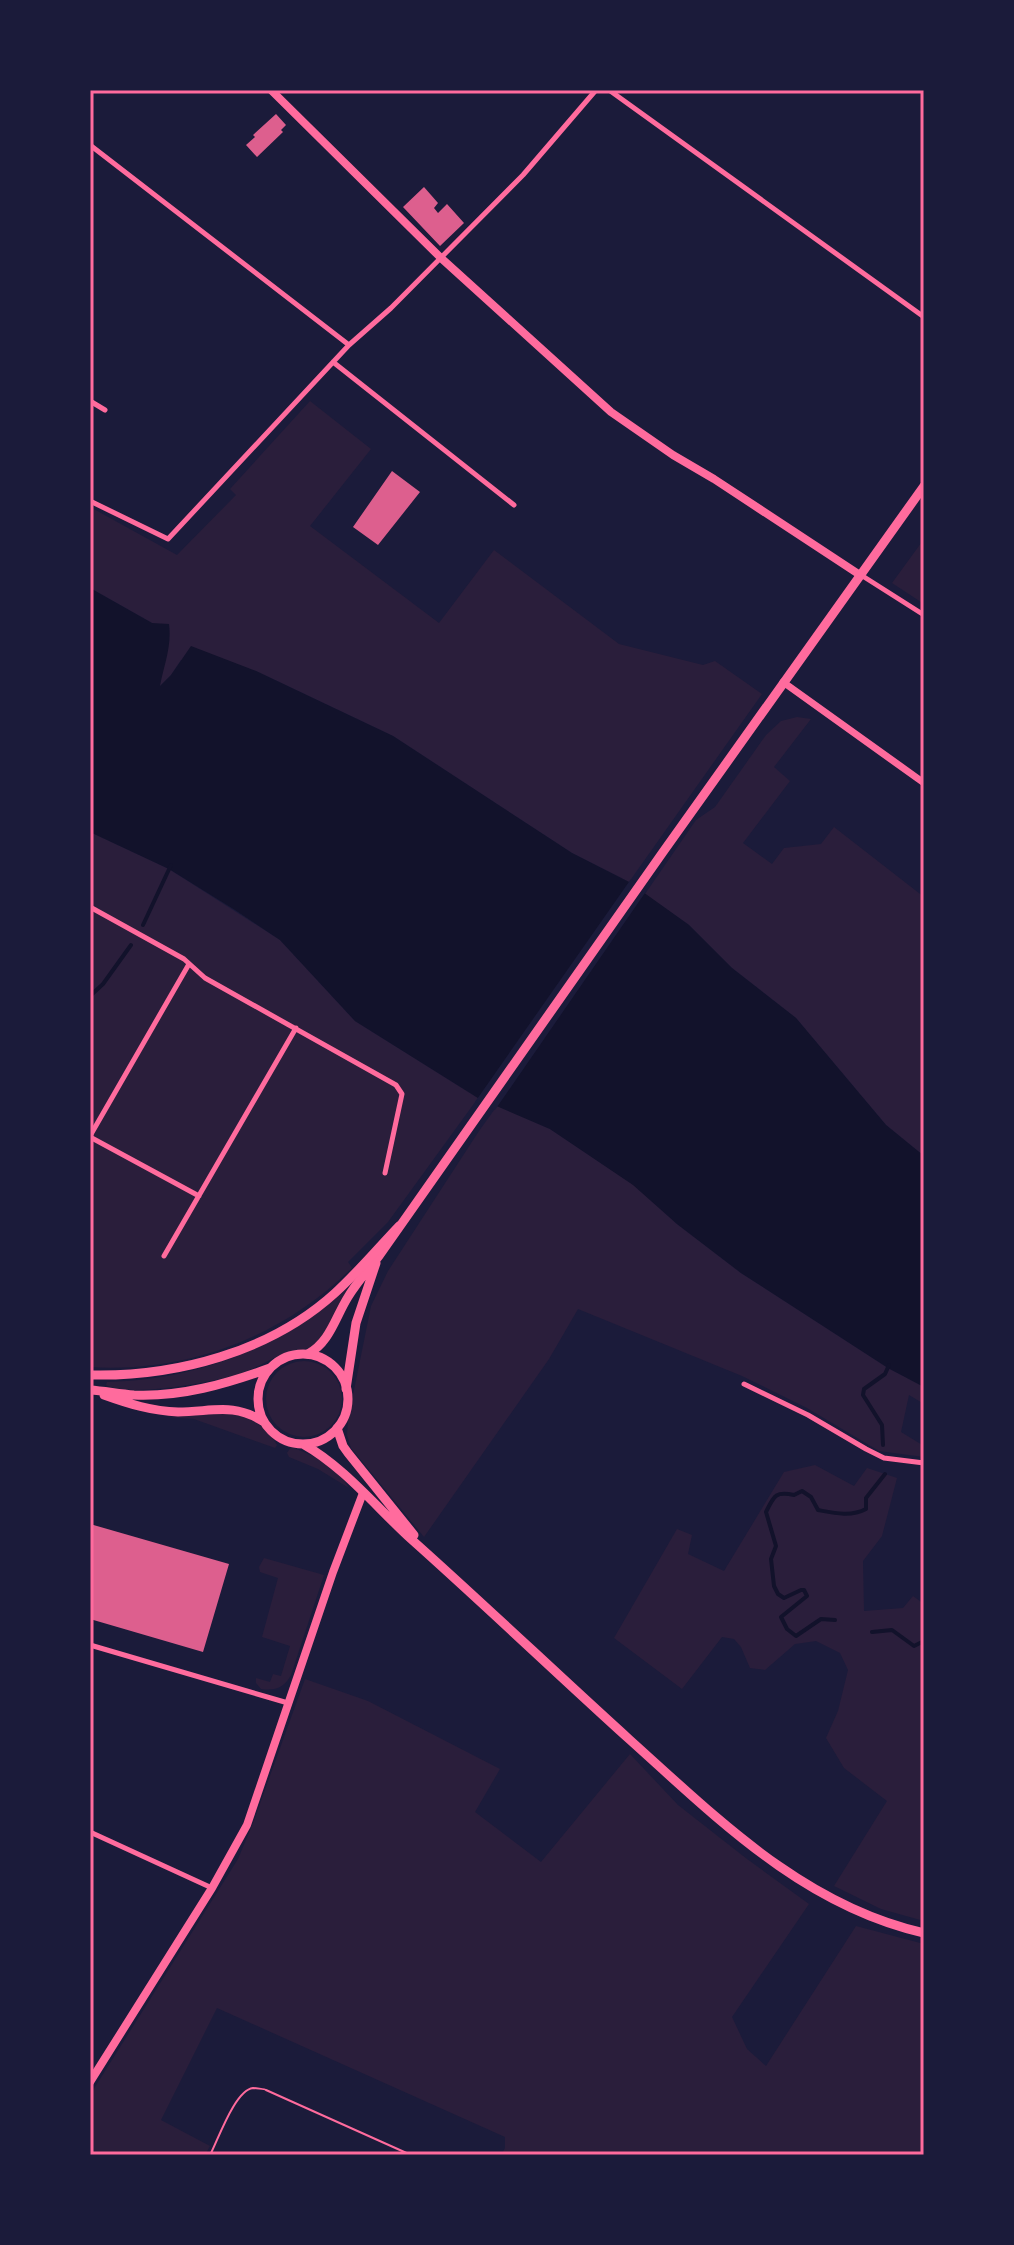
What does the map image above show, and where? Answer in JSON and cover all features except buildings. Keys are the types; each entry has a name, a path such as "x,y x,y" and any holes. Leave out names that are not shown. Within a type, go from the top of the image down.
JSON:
{"main road":[{"path":"271,90 441,258 611,412 860,575"},
{"path":"924,486 359,1280 327,1338 317,1349 308,1354 287,1357 270,1368 230,1382 185,1391 136,1395 90,1390 133,1406 180,1412 246,1411 264,1422 279,1437 303,1444 327,1457 428,1554 759,1853 837,1902 884,1922 924,1933"},
{"path":"90,1375 157,1373 200,1363 260,1342 336,1292 399,1226"},
{"path":"303,1444 322,1440 337,1428 344,1416 356,1323 379,1256"},
{"path":"308,1354 333,1365 342,1376 346,1389"},
{"path":"264,1422 258,1394 270,1368"},
{"path":"337,1428 348,1453 428,1554"},
{"path":"90,2082 212,1888 247,1825 363,1493"}],"street":[{"path":"90,501 168,539 349,345 523,175 596,90"},
{"path":"609,90 924,317"},
{"path":"90,145 349,345"},
{"path":"333,362 514,505"},
{"path":"90,401 105,410"},
{"path":"860,575 924,615"},
{"path":"783,682 924,783"},
{"path":"90,907 184,959 205,978 396,1085 402,1094 385,1173"},
{"path":"189,964 90,1136 199,1196"},
{"path":"164,1256 296,1028"},
{"path":"744,1384 808,1415 884,1458 924,1463"},
{"path":"90,1645 289,1703"},
{"path":"90,1832 212,1888"}],"path":[{"path":"210,2155 235,2104 244,2092 253,2088 266,2090 411,2155"}],"shaded area":[{"path":"310,401 371,449 310,526 439,623 494,550 619,644 703,665 715,661 762,694 629,882 572,853 393,736 256,671 181,660 159,687 152,623 90,588 90,507 177,555 236,495 230,489"},
{"path":"924,539 924,604 892,583"},
{"path":"90,588 152,623 169,624 169,648 160,686 191,646 256,671 393,736 572,853 629,882 689,925 732,968 796,1018 886,1125 924,1156 924,1387 888,1368 741,1273 677,1224 633,1185 550,1129 478,1098 355,1021 280,940 235,910 169,869 90,832"},
{"path":"797,717 811,719 774,767 790,781 743,843 772,864 784,848 821,844 834,827 924,897 924,1156 886,1125 796,1018 732,968 689,925 645,894 696,820 715,807 766,735 781,721"},
{"path":"90,832 169,869 280,940 355,1021 478,1098 388,1222 348,1262 352,1268 325,1292 264,1331 232,1346 162,1364 90,1367"},
{"path":"497,1106 550,1129 634,1185 677,1224 741,1273 888,1368 924,1387 924,1404 909,1395 901,1432 924,1446 924,1457 879,1451 807,1408 742,1376 578,1309 549,1359 424,1537 351,1448 347,1435 348,1420 371,1306 388,1271"},
{"path":"347,1289 323,1339 310,1348 283,1354 245,1372 211,1381 132,1390 106,1385 107,1382 173,1375 235,1357 293,1328"},
{"path":"304,1361 318,1364 331,1372 339,1385 342,1399 339,1413 331,1426 318,1434 304,1437 290,1434 277,1426 269,1413 266,1399 269,1385 277,1372 290,1364"},
{"path":"236,1413 265,1430 277,1445 275,1448 194,1419 166,1417"},
{"path":"291,1447 331,1467 349,1488 318,1469 289,1457 287,1453"},
{"path":"815,1465 854,1486 867,1468 897,1478 882,1536 863,1561 864,1611 903,1608 913,1596 924,1604 924,1921 881,1909 834,1886 887,1801 844,1768 826,1738 838,1711 848,1670 840,1653 816,1641 795,1644 765,1670 750,1668 734,1639 722,1637 682,1689 614,1638 677,1529 692,1535 688,1554 724,1571 784,1472"},
{"path":"264,1558 324,1575 291,1675 282,1686 271,1689 261,1689 256,1678 270,1682 273,1674 281,1676 290,1646 262,1637 278,1578 260,1572"},
{"path":"305,1679 368,1701 500,1769 475,1812 541,1862 630,1754 678,1805 809,1904 732,2017 747,2049 766,2066 856,1926 924,1944 924,2155 501,2155 505,2137 217,2008 161,2120 210,2146 205,2155 90,2155 90,2095 238,1859"}],"pier":[{"path":"631,879 647,890 495,1110 475,1102"}],"waterway":[{"path":"143,925 171,865"},
{"path":"90,996 103,984 131,945"},
{"path":"883,1445 882,1425 863,1395 864,1389 885,1374 889,1365"},
{"path":"835,1620 821,1619 796,1636 787,1629 781,1617 807,1596 801,1590 784,1598 774,1586 771,1559 776,1546 766,1512 776,1496 794,1495 802,1491 811,1497 818,1510 854,1513 866,1509 866,1498 885,1474"},
{"path":"872,1632 892,1630 914,1646 924,1641"}]}
